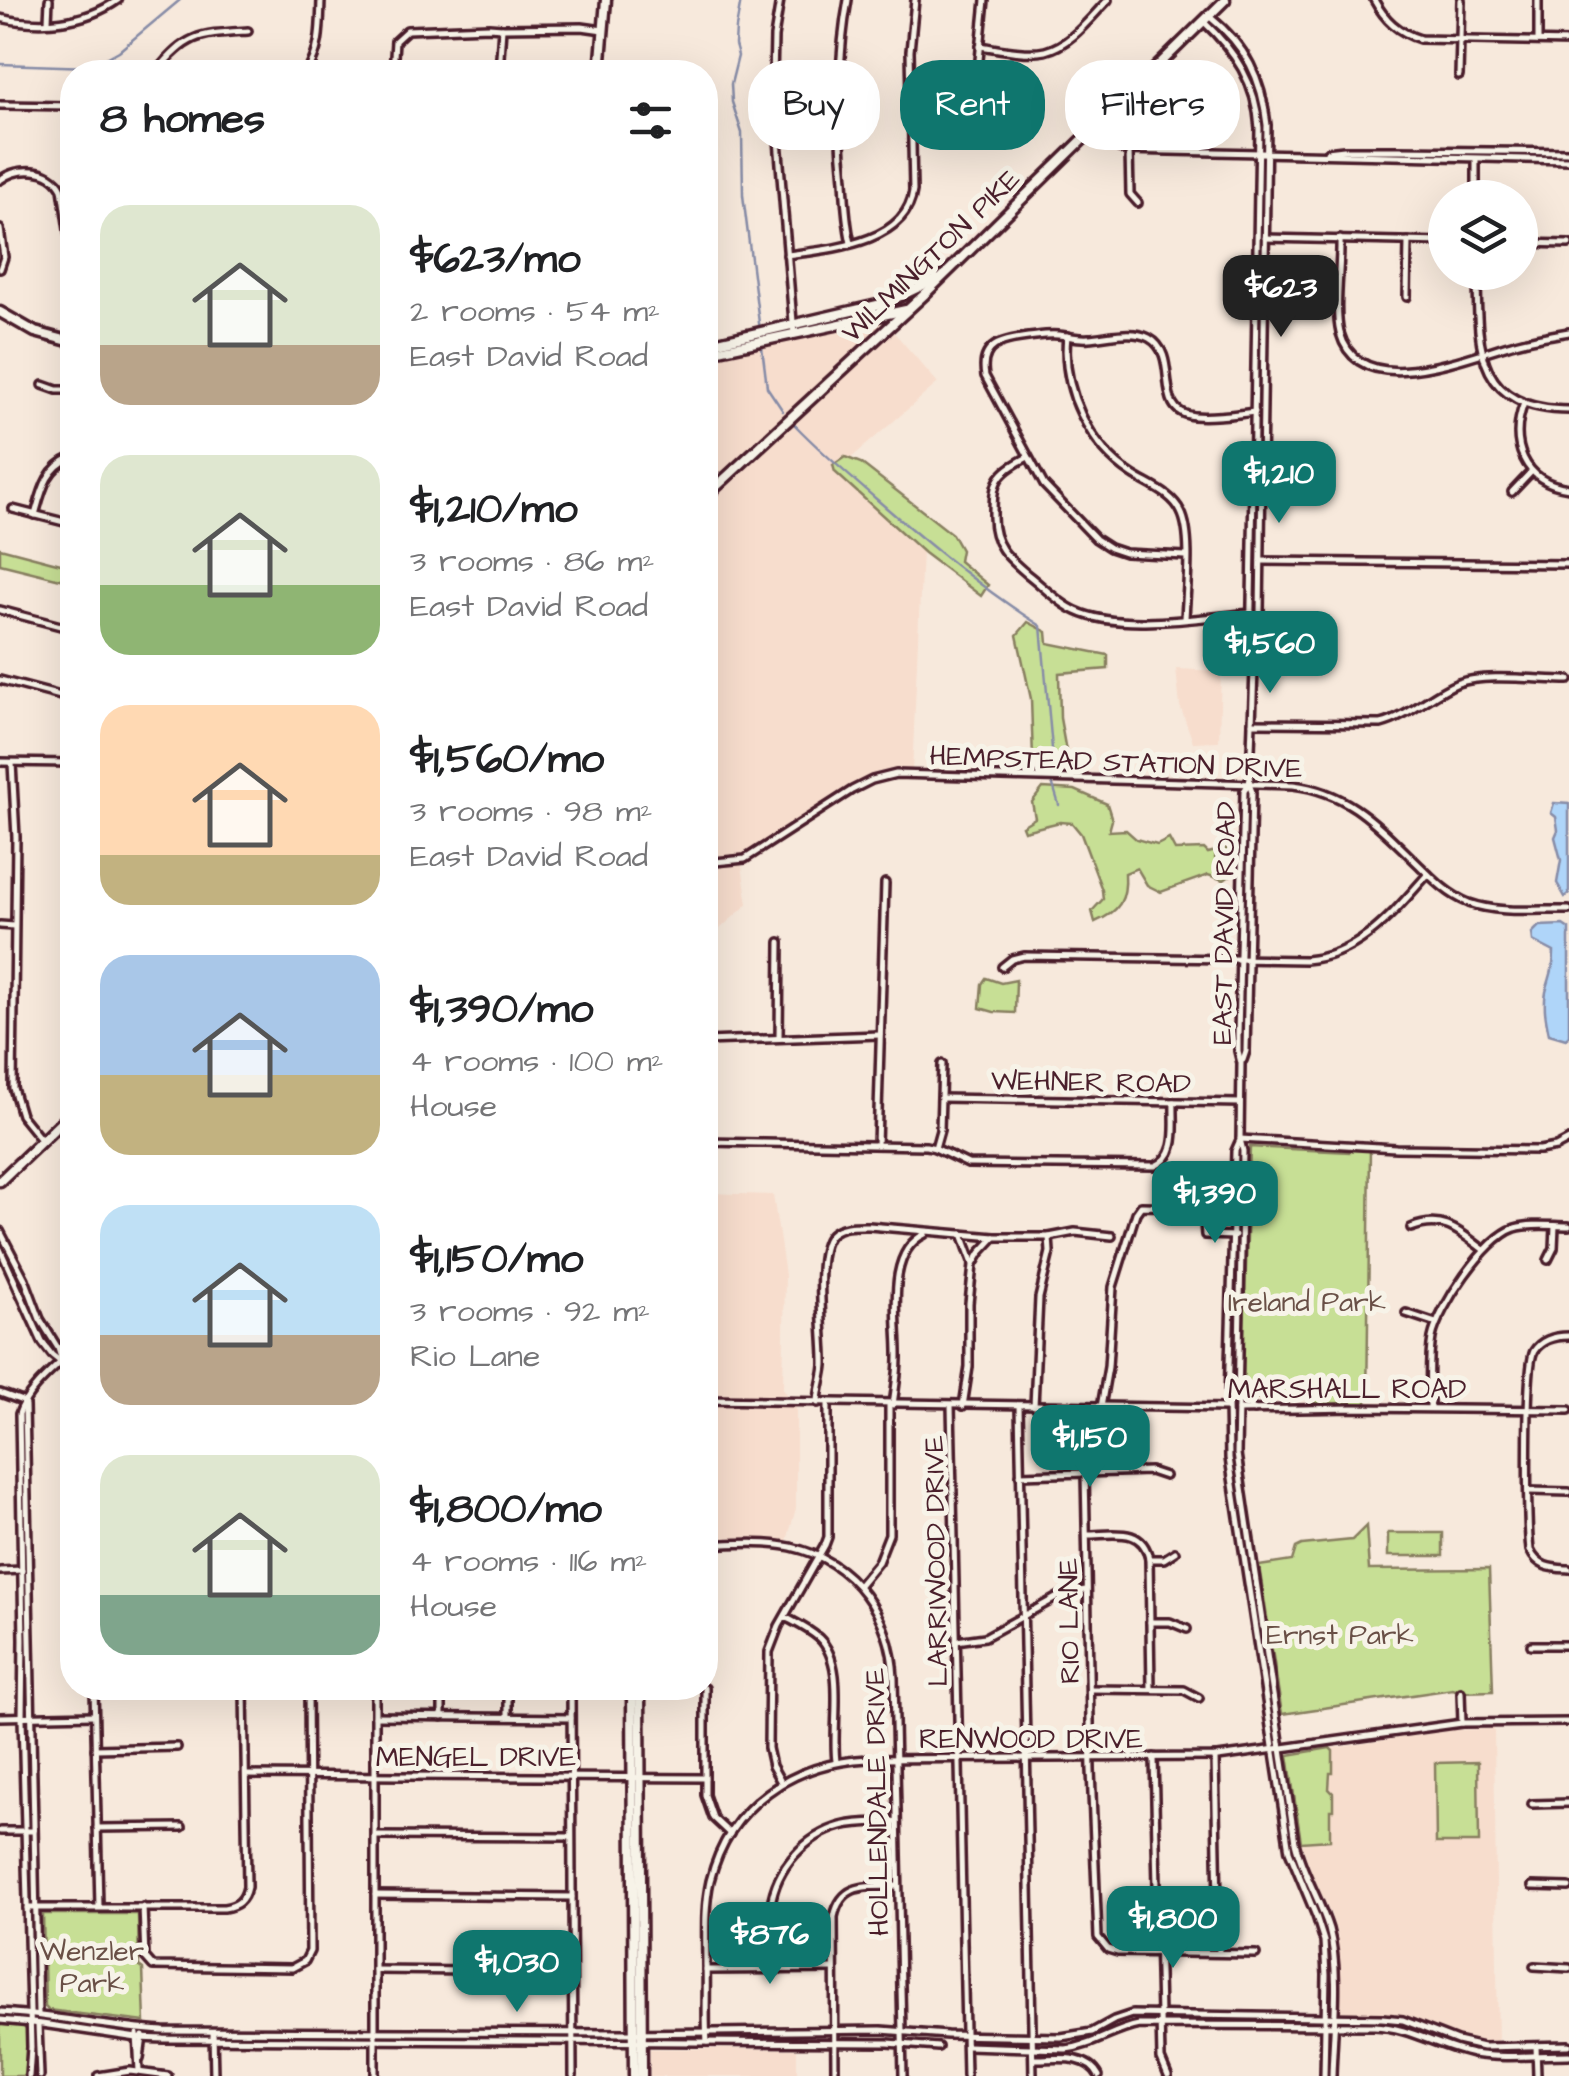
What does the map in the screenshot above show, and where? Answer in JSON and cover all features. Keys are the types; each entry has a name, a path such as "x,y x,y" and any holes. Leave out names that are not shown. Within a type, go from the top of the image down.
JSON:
{"main road":[{"path":"601,60 606,0"},
{"name":"WILMINGTON PIKE","path":"1164,60 1225,0"},
{"name":"WILMINGTON PIKE","path":"718,485 945,275 1073,150"},
{"path":"718,343 824,322 885,303 945,275"},
{"path":"885,303 887,314"},
{"path":"824,322 908,309"},
{"path":"0,312 35,332 60,339"},
{"path":"718,349 760,336"},
{"path":"0,1181 60,1124"},
{"path":"633,1700 638,2037 642,2076"},
{"path":"636,1777 639,1700"},
{"path":"634,2076 638,2037"}],"street":[{"path":"48,22 49,0"},
{"path":"0,18 48,22 87,17 118,0"},
{"path":"313,60 319,41 321,0"},
{"path":"780,0 772,64 794,329"},
{"path":"848,0 841,40 840,131 851,242"},
{"path":"787,254 876,236 903,216 912,198 910,51 915,0"},
{"path":"980,60 985,0"},
{"path":"980,46 1032,52 1053,48 1074,34 1108,0"},
{"path":"1374,0 1384,16 1402,32 1426,40 1569,42"},
{"path":"1460,76 1461,0"},
{"path":"1538,0 1538,41"},
{"name":"EAST DAVID ROAD","path":"1206,19 1229,32 1250,62 1266,111 1257,238 1253,561 1256,612"},
{"path":"500,60 502,28"},
{"path":"394,60 395,41 406,30 603,30"},
{"path":"168,60 190,39 248,31"},
{"path":"0,104 60,106"},
{"path":"1138,203 1130,194 1130,150 1344,150 1569,160"},
{"name":"EAST DAVID ROAD","path":"1263,152 1266,238 1261,560 1250,662 1254,670 1249,784 1244,791 1244,958 1238,1051 1242,1063 1240,1139 1244,1152 1236,1410 1238,1471 1260,1609 1289,1850 1324,1941 1324,2076"},
{"path":"1476,155 1569,152"},
{"path":"1476,155 1476,180"},
{"path":"0,180 12,173 41,172 60,186"},
{"path":"0,230 4,257 0,268"},
{"path":"1257,238 1428,242"},
{"path":"1340,239 1340,330 1356,358 1372,368 1393,371 1427,367 1569,332"},
{"path":"1407,297 1408,241"},
{"path":"1538,243 1569,244"},
{"path":"1477,290 1481,353 1494,378 1524,403 1569,410"},
{"path":"1186,556 1125,554 1101,543 1040,479 985,376 984,362 992,347 1003,340 1051,334 1085,338 1144,336 1162,352 1169,396 1177,411 1196,416 1263,411"},
{"path":"1067,336 1069,383 1094,434 1126,470 1166,494 1178,506 1186,526 1185,619"},
{"path":"44,385 60,390"},
{"path":"1524,403 1517,438 1524,459 1532,471 1554,485 1569,488"},
{"path":"1028,457 1005,470 995,486 995,537 1008,558 1060,602 1080,613 1134,622 1256,612"},
{"path":"36,515 47,478 60,464"},
{"path":"1512,492 1532,471"},
{"path":"13,509 60,521"},
{"path":"1253,561 1569,564"},
{"path":"0,610 60,626"},
{"path":"0,680 60,695"},
{"path":"1252,723 1382,724 1466,680 1569,680"},
{"path":"0,762 60,763"},
{"path":"12,763 16,837 13,1088 21,1115 42,1141"},
{"name":"HEMPSTEAD STATION DRIVE","path":"718,862 744,859 852,790 896,774 1306,786 1340,797 1364,813 1449,892 1480,906 1569,910"},
{"path":"1002,967 1024,956 1310,960 1356,945 1376,930 1428,874"},
{"path":"877,1145 885,883"},
{"path":"0,925 14,926"},
{"path":"779,1038 780,942"},
{"path":"718,1040 880,1035"},
{"path":"935,1148 940,1130 942,1064"},
{"name":"WEHNER ROAD","path":"942,1098 1240,1103"},
{"path":"718,1142 935,1148 968,1164 1155,1166 1165,1162 1172,1150 1174,1102"},
{"path":"1240,1139 1396,1148 1539,1150 1569,1140"},
{"name":"EAST DAVID ROAD","path":"1240,1139 1235,1151 1230,1471 1298,1853 1323,1912 1334,1956 1332,2076"},
{"path":"1101,1407 1113,1286 1136,1212 1141,1206 1200,1206 1205,1235 1241,1236"},
{"path":"1411,1228 1427,1222 1441,1223 1484,1250"},
{"path":"818,1403 824,1365 821,1271 827,1240 837,1230 849,1226 995,1237 1049,1237 1076,1232 1112,1236"},
{"path":"1548,1260 1554,1248 1554,1226"},
{"path":"1430,1408 1431,1345 1436,1323 1484,1250 1515,1228 1569,1226"},
{"path":"0,1230 60,1355"},
{"path":"858,1585 878,1562 889,1534 891,1405 898,1357 897,1288 904,1252 902,1240 892,1230"},
{"path":"904,1252 917,1238 931,1233"},
{"path":"962,1234 973,1265 963,1406"},
{"path":"973,1265 995,1237"},
{"path":"1034,1406 1039,1298 1050,1252 1049,1237"},
{"path":"0,1248 42,1342 60,1361"},
{"path":"1406,1312 1436,1323"},
{"path":"1569,1336 1552,1337 1535,1350 1528,1410 1529,1545 1533,1556 1545,1566 1569,1569"},
{"path":"29,2076 36,1908 18,1426 24,1402 60,1364"},
{"path":"1237,1388 1254,1410"},
{"path":"0,1393 24,1402"},
{"name":"MARSHALL ROAD","path":"718,1400 1236,1410 1569,1410"},
{"path":"781,1782 768,1748 768,1660 774,1635 825,1545 829,1529 828,1403"},
{"name":"LARRIWOOD DRIVE","path":"952,1406 966,2076"},
{"path":"1019,1406 1033,2076"},
{"path":"1020,1474 1150,1471 1165,1476"},
{"name":"RIO LANE","path":"1085,1473 1097,1932 1104,1946 1118,1952 1158,1953"},
{"path":"1529,1491 1569,1492"},
{"path":"1086,1535 1126,1534 1138,1538 1145,1546 1149,1560 1152,1689"},
{"path":"718,1545 778,1545 819,1556"},
{"path":"1149,1560 1176,1552"},
{"name":"HOLLENDALE DRIVE","path":"819,1556 858,1585 879,1615 892,1652 903,2076"},
{"path":"0,1570 25,1570"},
{"path":"25,1570 22,1718 26,1908 34,2014"},
{"path":"956,1641 986,1637 1065,1593 1088,1590"},
{"path":"1252,1610 1260,1609"},
{"path":"784,1616 820,1639 832,1658 836,1761"},
{"path":"1150,1622 1170,1622 1187,1628"},
{"path":"1530,1646 1569,1644"},
{"path":"1090,1690 1184,1690 1199,1698"},
{"path":"1461,1692 1462,1723"},
{"path":"94,1700 99,1906"},
{"path":"26,1908 224,1908 242,1900 247,1887 244,1700"},
{"path":"143,1907 144,1957 153,1966 292,1968 301,1964 310,1951 308,1700"},
{"path":"375,1700 375,2076"},
{"path":"442,1700 442,1717"},
{"path":"508,1700 508,1718"},
{"path":"571,1700 573,2076"},
{"path":"705,1700 705,1796 717,1823 730,1834"},
{"path":"0,1717 94,1715"},
{"path":"375,1716 570,1718"},
{"name":"RENWOOD DRIVE","path":"707,2042 707,1898 716,1862 730,1834 759,1800 781,1782 810,1768 836,1761 896,1758 1214,1757 1462,1723 1569,1722"},
{"path":"95,1749 177,1747"},
{"path":"1154,1757 1161,2058 1168,2076"},
{"path":"1214,1757 1219,1954"},
{"name":"MENGEL DRIVE","path":"246,1775 705,1778"},
{"path":"1532,1804 1569,1803"},
{"path":"770,1970 773,1895 792,1858 814,1838 832,1829 897,1822"},
{"path":"97,1828 182,1827"},
{"path":"0,1831 34,1831"},
{"path":"375,1836 571,1837"},
{"path":"834,2076 834,1917 840,1901 849,1892 860,1887 898,1886"},
{"path":"1532,1886 1569,1887"},
{"path":"375,1895 572,1897"},
{"path":"1158,1953 1256,1954"},
{"path":"1534,1966 1569,1968"},
{"path":"706,1970 834,1969"},
{"path":"375,1970 572,1972"},
{"path":"0,2012 214,2036"},
{"path":"375,2036 572,2042 750,2031 902,2030 1032,2036 1084,2034 1124,2016 1160,2013 1403,2020 1457,2042 1482,2047 1569,2045"},
{"path":"0,2020 140,2038 572,2033 707,2042 902,2043 938,2047"},
{"path":"34,2023 40,2076"},
{"path":"966,2046 1080,2047 1128,2027 1160,2024 1333,2025 1399,2028 1473,2054 1569,2055"},
{"path":"139,2071 140,2030"},
{"path":"750,2031 750,2043"},
{"path":"794,2031 794,2043"},
{"path":"214,2036 214,2076"},
{"path":"1536,2046 1537,2076"},
{"path":"1034,2059 1088,2062 1099,2076"},
{"path":"98,2076 139,2071 168,2076"}],"shaded area":[{"path":"879,315 938,383 835,472 922,550 912,773 863,784 741,860 748,904 718,931 718,355"},
{"path":"1176,669 1221,671 1219,741 1193,742 1180,706"},
{"path":"718,1193 773,1195 785,1275 783,1391 796,1403 796,1508 787,1541 718,1541"},
{"path":"1494,1729 1498,2047 1483,2047 1403,2020 1333,2016 1331,1940 1338,1938 1301,1842 1288,1755 1452,1730"},
{"path":"650,2049 797,2049 797,2076 650,2076"}],"green space":[{"path":"845,457 861,463 952,534 961,550 959,561 988,585 981,596 924,553 835,472 833,465"},
{"path":"0,548 60,564 60,579 0,564"},
{"path":"1028,622 1047,632 1048,643 1108,655 1108,669 1059,673 1060,718 1069,768 1033,759 1031,699 1017,635"},
{"path":"1043,788 1075,790 1107,804 1112,820 1109,831 1126,830 1136,839 1157,845 1169,839 1175,850 1216,851 1217,860 1224,848 1235,853 1235,872 1224,880 1208,875 1161,892 1147,885 1137,868 1125,873 1120,904 1095,922 1092,911 1103,899 1102,890 1081,834 1072,823 1024,831 1022,826 1035,818 1032,802"},
{"path":"986,978 1001,983 1016,980 1015,1013 980,1008"},
{"name":"Ireland Park","path":"1355,1145 1370,1146 1367,1408 1326,1408 1306,1398 1252,1398 1244,1393 1242,1385 1250,1147 1350,1152"},
{"name":"Ernst Park","path":"1366,1526 1369,1570 1489,1569 1493,1691 1453,1689 1282,1714 1259,1566 1292,1561 1296,1548 1302,1545 1352,1540"},
{"path":"1388,1533 1443,1533 1443,1556 1388,1556"},
{"path":"1330,1748 1330,1840 1301,1842 1288,1755"},
{"path":"1478,1762 1479,1843 1436,1843 1435,1763"},
{"name":"Wenzler Park","path":"43,1914 138,1914 145,2022 45,2007"},
{"path":"0,2023 22,2025 27,2030 26,2076 0,2076"}],"water":[{"path":"1554,803 1569,804 1569,894 1565,897 1557,883 1561,860 1555,837 1556,817 1551,813"},
{"path":"1563,925 1569,929 1566,1039 1549,1034 1546,1019 1545,998 1554,952 1533,941 1532,933 1539,926"}],"waterway":[{"path":"103,60 180,0"},
{"path":"741,0 732,102 742,133 743,195 767,387 783,411"},
{"path":"0,64 60,66"},
{"path":"795,425 935,549 1041,626 1054,771"},
{"path":"1053,785 1059,805"}]}
